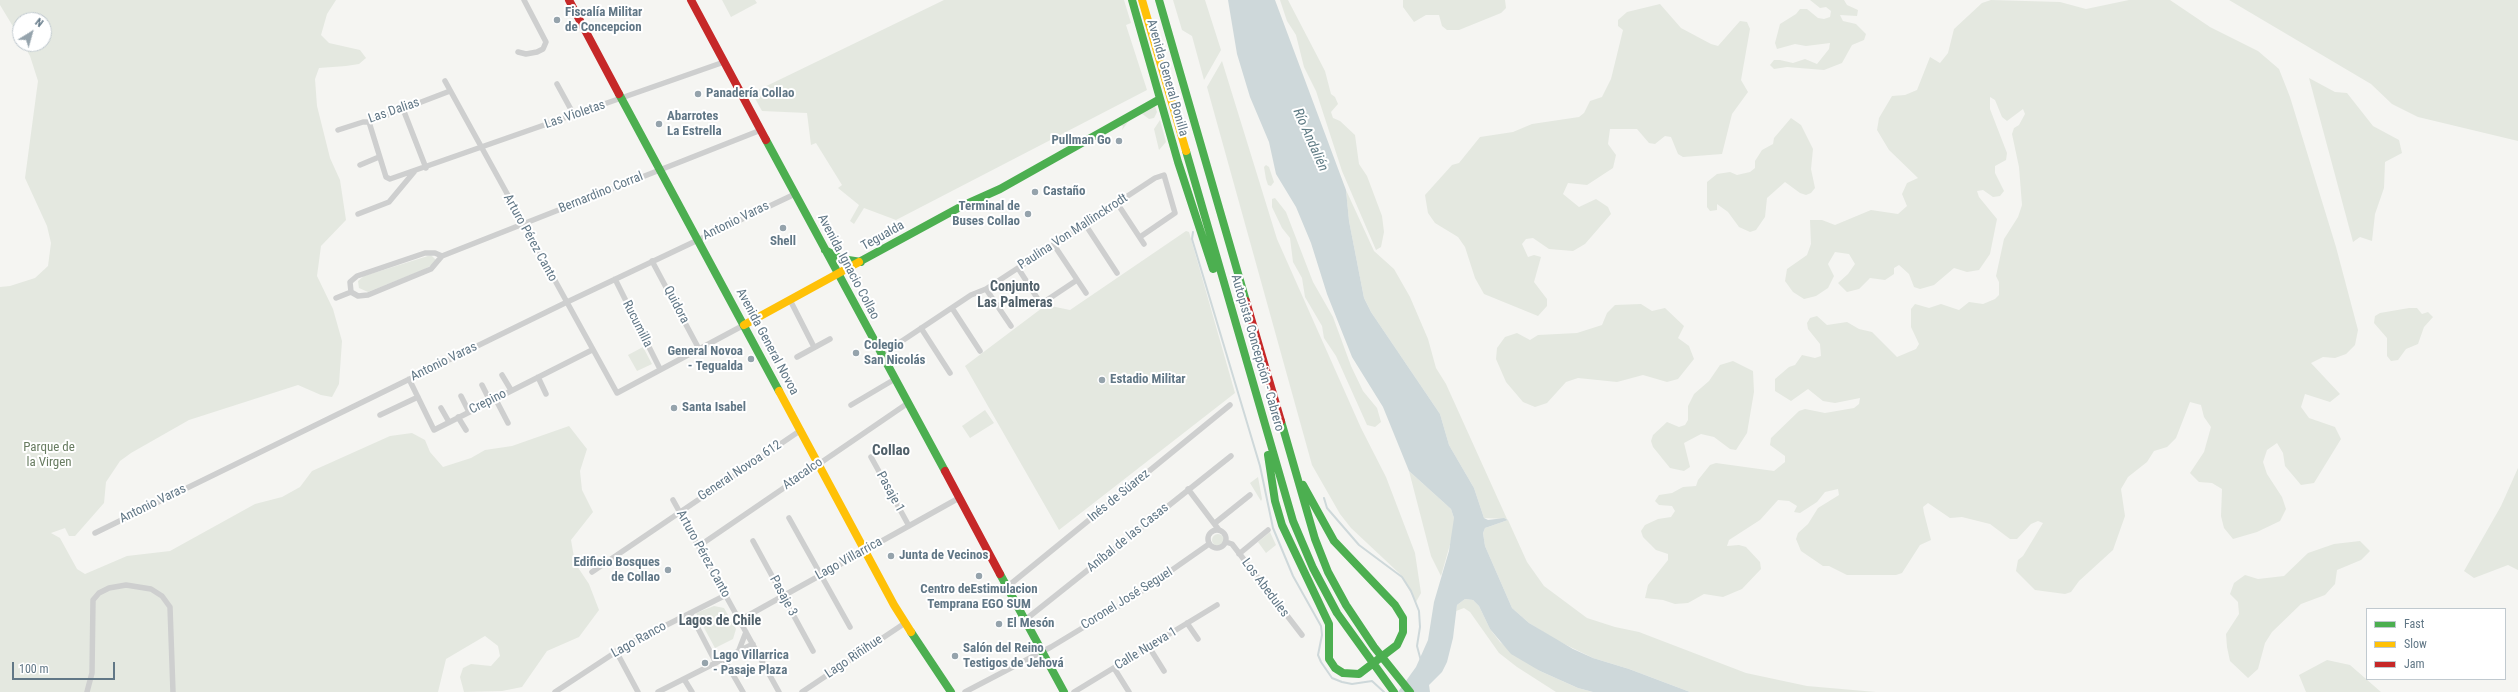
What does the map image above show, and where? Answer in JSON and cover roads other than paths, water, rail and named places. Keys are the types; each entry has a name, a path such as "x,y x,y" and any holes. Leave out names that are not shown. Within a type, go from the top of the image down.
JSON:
{"main road":[{"name":"Avenida General Novoa","path":"569,0 905,623 951,692"},
{"name":"Avenida Ignacio Collao","path":"691,0 1064,692"},
{"name":"Avenida General Bonilla","path":"1132,0 1178,162 1214,270 1236,326"},
{"name":"Autopista Concepción - Cabrero","path":"1142,0 1289,510 1313,568 1346,628 1394,692"},
{"name":"Autopista Concepción - Cabrero","path":"1159,0 1309,522 1328,572 1356,620 1394,673 1410,692"},
{"name":"Tegualda","path":"744,325 1160,99"},
{"path":"825,250 842,258 862,262"},
{"path":"1265,425 1276,507 1295,557 1329,624 1329,659 1339,671 1354,675 1364,672 1397,645 1403,632 1404,622 1398,609 1349,558 1328,533 1314,509 1289,454"}],"street":[{"path":"518,52 526,54 537,52 543,49 546,42 524,0"},
{"name":"Las Violetas","path":"379,157 387,179 414,172 724,62"},
{"name":"Arturo Pérez Canto","path":"445,81 566,303 617,393"},
{"path":"557,84 574,115"},
{"name":"Las Dalias","path":"338,130 363,122 369,122 450,91"},
{"path":"403,109 426,168"},
{"path":"360,165 379,157 369,122"},
{"name":"Bernardino Corral","path":"442,256 435,253 425,253 357,276 350,282 351,292 358,296 368,296 431,270 442,256 761,130"},
{"path":"358,214 388,202 414,172"},
{"name":"Paulina Von Mallinckrodt","path":"881,355 970,295 986,289 1155,178 1164,175 1175,213 1140,237"},
{"name":"Antonio Varas","path":"95,533 652,261 795,194"},
{"path":"1117,203 1144,244"},
{"path":"1085,224 1117,273"},
{"path":"1054,245 1086,293"},
{"name":"Quidora","path":"652,261 699,349"},
{"path":"1018,268 1041,304 1077,280"},
{"name":"Rucumilla","path":"615,279 660,369"},
{"path":"986,289 1011,326"},
{"path":"336,298 351,292"},
{"path":"790,300 814,347"},
{"path":"952,308 980,351"},
{"name":"Tegualda","path":"617,393 744,325"},
{"path":"921,328 950,374"},
{"path":"797,357 830,339"},
{"name":"Crepino","path":"409,379 434,430 592,350"},
{"path":"502,375 511,390"},
{"path":"538,377 546,394"},
{"path":"851,405 895,379"},
{"path":"482,385 508,423"},
{"path":"461,396 469,412"},
{"path":"380,416 418,397"},
{"name":"Atacalco","path":"699,546 908,403"},
{"name":"Inés de Súarez","path":"1007,587 1230,405"},
{"path":"441,408 449,422"},
{"path":"458,417 466,430"},
{"name":"General Novoa 612","path":"592,572 801,430"},
{"name":"Aníbal de las Casas","path":"1025,620 1231,456"},
{"name":"Pasaje 1","path":"871,457 909,526"},
{"path":"1188,489 1219,530 1225,534 1226,542 1219,548 1209,544 1210,533 1219,530"},
{"path":"1215,523 1250,496"},
{"name":"Lago Villarrica","path":"740,620 959,498"},
{"name":"Arturo Pérez Canto","path":"673,500 779,692"},
{"path":"789,518 850,627"},
{"path":"1239,554 1268,530"},
{"name":"Pasaje 3","path":"753,541 813,651"},
{"name":"Los Abedules","path":"1226,542 1232,544 1302,635"},
{"name":"Coronel José Seguel","path":"966,692 1041,651 1142,591 1209,544"},
{"path":"87,692 92,673 93,600 99,593 109,588 126,585 151,589 162,596 170,608 173,692"},
{"name":"Lago Ranco","path":"555,692 616,652 690,612 726,595"},
{"name":"Calle Nueva 1","path":"1074,692 1217,605"},
{"path":"690,612 716,662"},
{"name":"Lago Riñihue","path":"802,692 905,623"},
{"path":"1188,623 1198,638"},
{"path":"738,652 744,642 746,632"},
{"path":"658,692 753,644"},
{"path":"1149,647 1164,671"},
{"path":"616,652 638,692"},
{"path":"724,658 743,692"},
{"path":"1114,668 1129,692"},
{"path":"684,679 692,692"}],"water":[{"name":"Río Andalién","path":"1228,0 1275,0 1346,190 1349,221 1364,298 1371,312 1440,414 1449,445 1474,488 1484,518 1488,520 1504,518 1508,520 1485,528 1483,533 1485,546 1512,608 1529,623 1573,649 1593,658 1629,669 1690,692 1593,692 1578,688 1540,671 1511,654 1490,629 1479,606 1473,600 1465,599 1457,605 1453,638 1447,662 1442,672 1429,685 1430,692 1398,692 1416,667 1428,640 1434,602 1449,551 1454,518 1451,509 1409,471 1383,407 1352,357 1327,294 1311,243 1296,207 1276,174 1269,142 1250,97 1237,54"}],"waterway":[{"path":"1193,232 1192,239 1260,466 1273,528 1293,576 1321,626 1322,635 1318,655 1332,678 1352,684 1372,681 1384,692"},
{"path":"1324,498 1327,508 1359,545 1402,577 1411,591 1419,611 1420,627 1417,646 1421,661"}],"place":[{"name":"Fiscalía Militar de Concepcion","path":"557,20"},
{"name":"Panadería Collao","path":"698,94"},
{"name":"Abarrotes La Estrella","path":"659,124"},
{"name":"Pullman Go","path":"1119,141"},
{"name":"Castaño","path":"1035,192"},
{"name":"Terminal de Buses Collao","path":"1028,214"},
{"name":"Shell","path":"783,228"},
{"name":"Colegio San Nicolás","path":"856,353"},
{"name":"General Novoa - Tegualda","path":"751,359"},
{"name":"Estadio Militar","path":"1102,380"},
{"name":"Santa Isabel","path":"674,408"},
{"name":"Junta de Vecinos","path":"891,556"},
{"name":"Edificio Bosques de Collao","path":"668,570"},
{"name":"Centro deEstimulacion Temprana EGO SUM","path":"979,576"},
{"name":"El Mesón","path":"999,624"},
{"name":"Salón del Reino Testigos de Jehová","path":"955,656"},
{"name":"Lago Villarrica - Pasaje Plaza","path":"705,663"}],"district":[{"name":"Conjunto Las Palmeras","path":"1015,296"},
{"name":"Collao","path":"891,451"},
{"name":"Lagos de Chile","path":"720,621"}],"park label":[{"name":"Parque de la Virgen","path":"49,456"}]}
